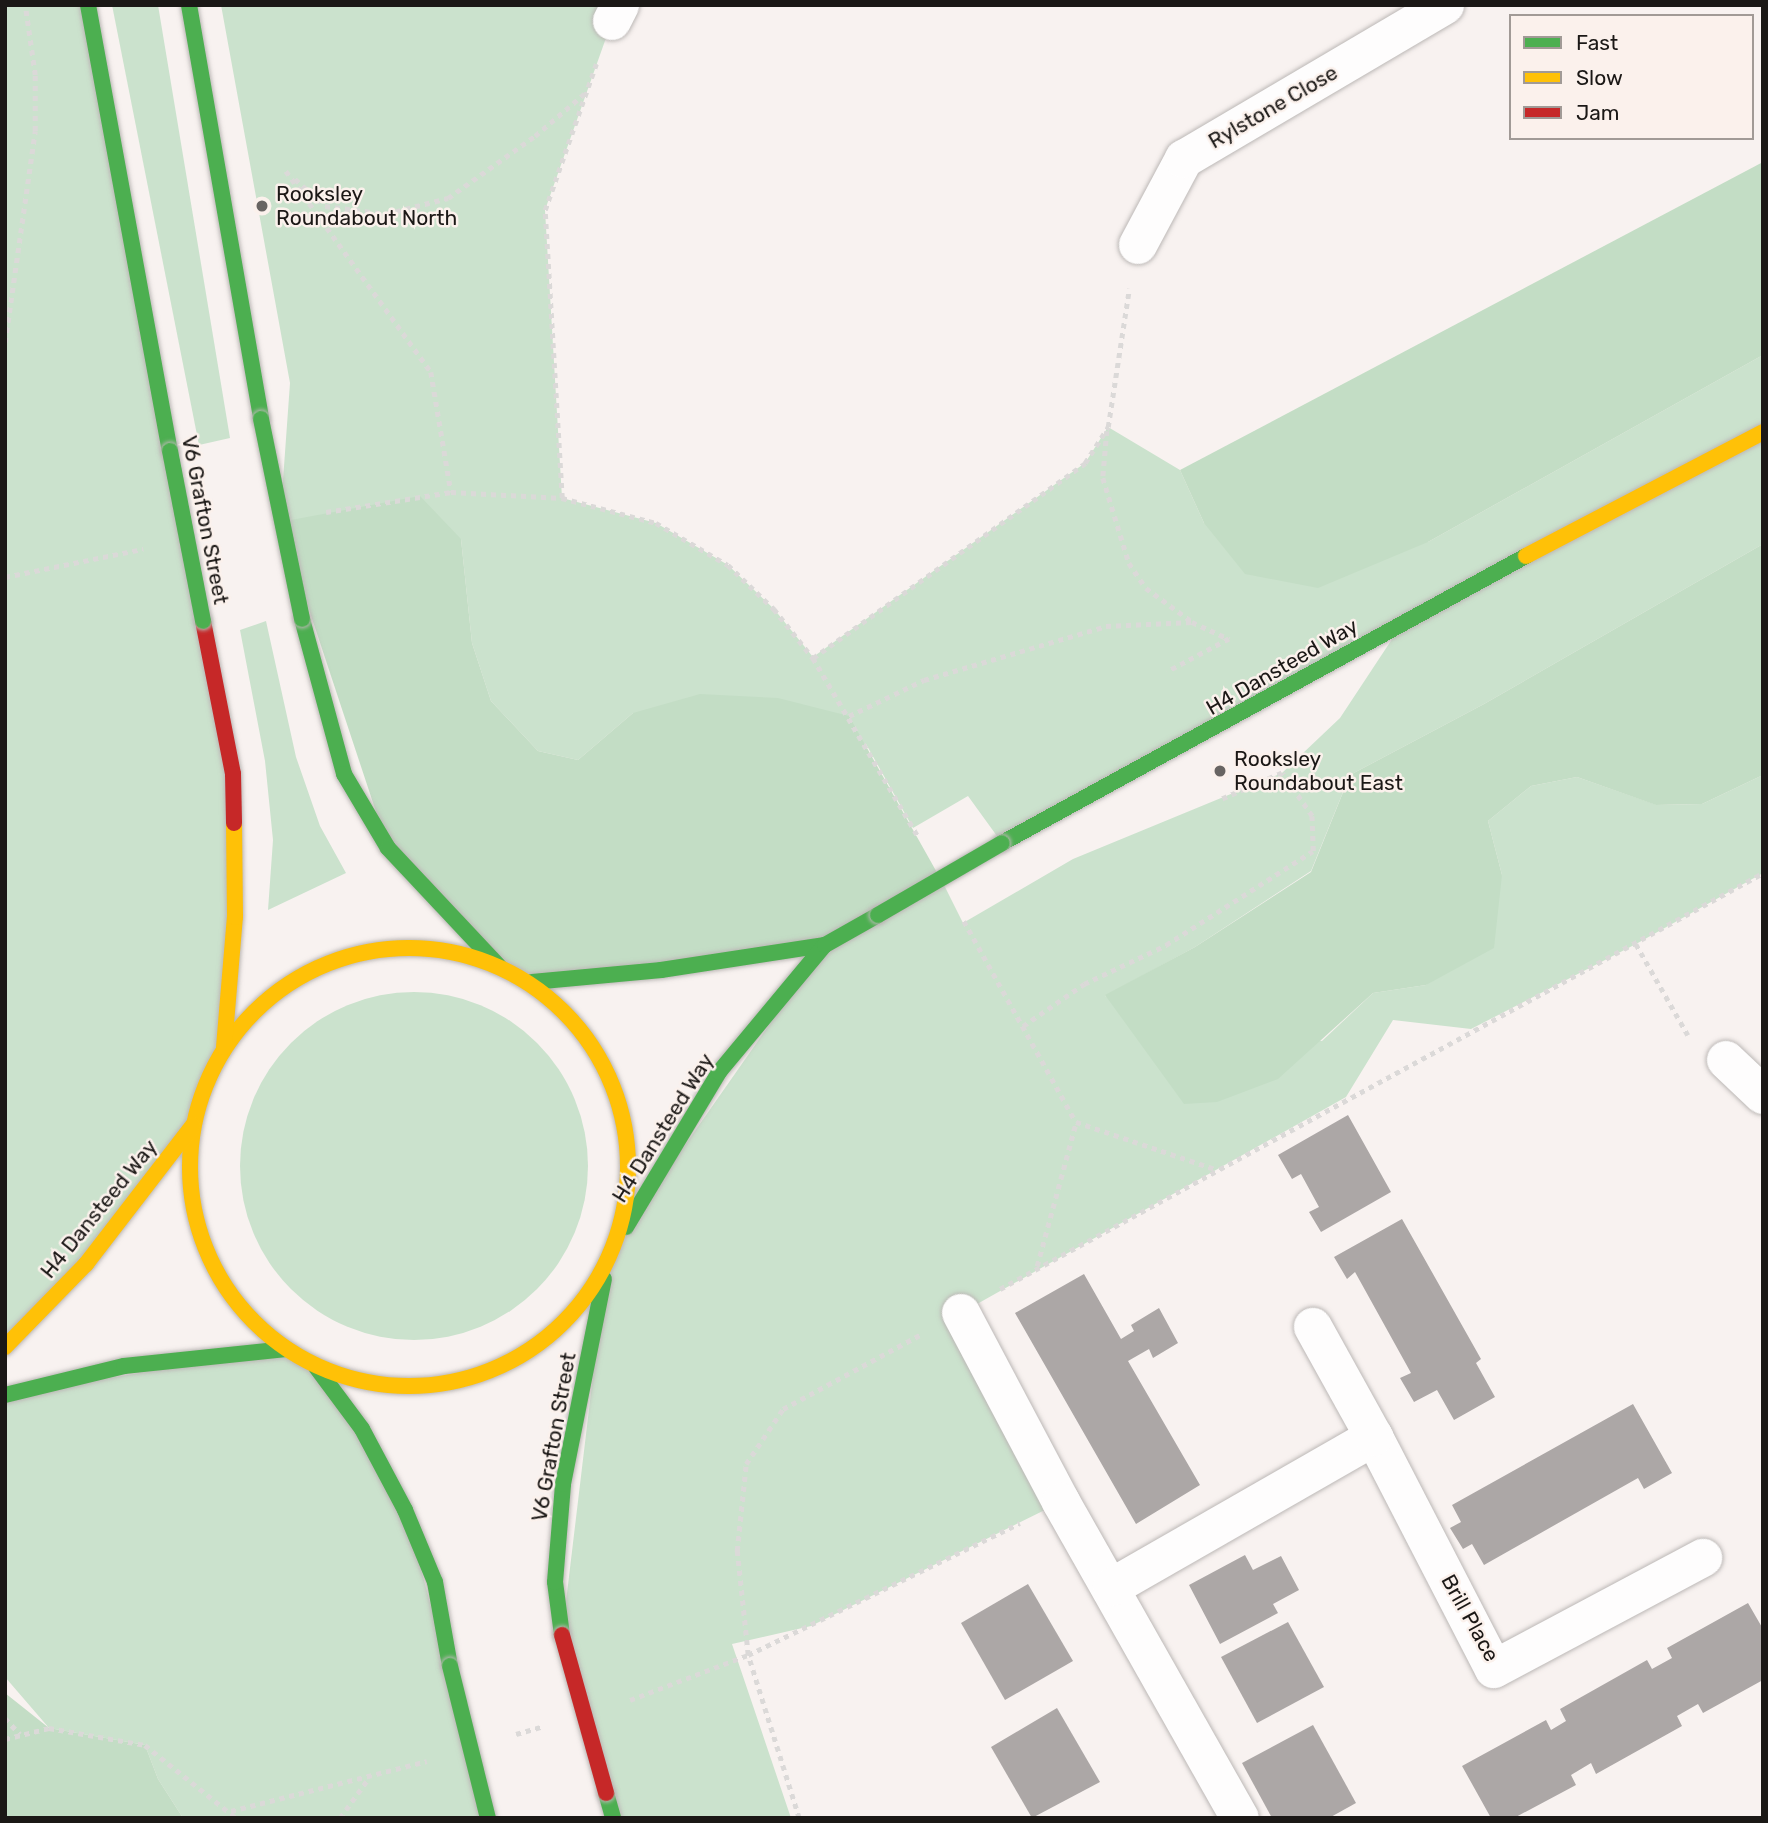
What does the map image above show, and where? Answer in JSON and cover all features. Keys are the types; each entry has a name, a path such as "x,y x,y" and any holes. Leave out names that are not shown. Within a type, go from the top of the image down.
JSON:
{"street":[{"name":"V6 Grafton Street","path":"88,5 233,774 235,917 224,1046"},
{"path":"189,5 261,419 302,619 344,774 388,848 499,967"},
{"name":"Rylstone Close","path":"1138,244 1184,159 1445,5"},
{"name":"H4 Dansteed Way","path":"620,1238 719,1072 825,945 1002,844 1209,733 1406,619 1763,432"},
{"name":"H4 Dansteed Way","path":"532,982 661,970 825,945"},
{"path":"403,948 455,953 499,967 532,982 588,1038 614,1086 629,1155 620,1238 606,1267 579,1308 541,1345 479,1376 429,1387 364,1382 316,1367 286,1349 256,1325 219,1278 196,1224 190,1189 193,1125 224,1046 259,1007 314,970 339,959 403,948"},
{"path":"1726,1060 1763,1095"},
{"name":"H4 Dansteed Way","path":"5,1347 86,1264 193,1125"},
{"name":"V6 Grafton Street","path":"606,1267 564,1484 555,1582 562,1635 613,1818"},
{"path":"961,1313 1061,1503 1112,1587 1240,1818"},
{"name":"Brill Place","path":"1313,1327 1374,1437 1494,1669 1703,1559"},
{"path":"5,1395 124,1366 286,1349"},
{"path":"316,1367 362,1429 405,1510 435,1582 450,1666 488,1818"},
{"path":"1112,1587 1374,1437"}],"path":[{"path":"5,342 35,131 35,75 25,5"},
{"path":"562,498 545,209 616,13"},
{"path":"451,492 431,372 286,171 325,206 386,214 448,198 535,136 586,92"},
{"path":"1138,244 1121,321 1103,478 1129,563 1146,588 1192,622 1230,639 1167,672"},
{"path":"813,658 1085,463 1108,428"},
{"path":"312,514 451,492 562,498 656,523 728,565 774,610 813,658 920,840"},
{"path":"5,577 152,547"},
{"path":"849,716 924,680 1106,626 1192,622"},
{"path":"1023,1027 1084,984 1166,945 1313,850 1312,816 1282,773 1220,800"},
{"path":"799,1818 748,1655 737,1551 746,1464 783,1409 961,1313 1037,1267 1471,1028 1636,944 1763,873"},
{"path":"958,910 1076,1122 1216,1169"},
{"path":"1636,944 1692,1042 1726,1060"},
{"path":"1037,1267 1076,1122"},
{"path":"748,1655 1061,1503"},
{"path":"5,1718 20,1734"},
{"path":"5,1739 49,1728 145,1745 236,1818"},
{"path":"340,1818 368,1779"}],"green space":[{"path":"5,5 88,5 233,774 224,1047 193,1125 5,1347"},
{"path":"112,5 158,5 230,438 199,445"},
{"path":"221,5 604,5 612,21 545,210 562,498 656,523 728,565 774,609 813,657 1085,463 1108,427 1180,470 1204,523 1428,542 1763,355 1763,544 1484,704 1350,775 1311,871 1195,947 1105,996 1322,1041 1373,993 1426,985 1502,875 1488,821 1531,786 1577,777 1657,805 1702,804 1763,775 1763,873 1636,944 1471,1029 1393,1020 1346,1097 961,1313 1061,1502 811,1626 732,1644 791,1818 613,1818 562,1635 606,1267 620,1238 825,945 944,885 963,923 1073,859 1282,773 1340,718 1404,621 1002,843 968,796 913,828 866,744 633,713 578,760 538,751 491,701 472,643 461,539 280,522 290,383"},
{"path":"1763,162 1763,355 1428,542 1318,588 1245,574 1204,523 1180,470"},
{"path":"420,496 461,539 472,643 491,701 538,751 578,760 633,713 700,694 778,698 849,716 944,885 825,945 532,982 499,967 388,848 280,522"},
{"path":"1763,544 1763,775 1702,804 1656,805 1577,777 1531,786 1488,821 1502,875 1494,948 1426,985 1373,993 1278,1079 1217,1102 1184,1104 1105,995 1195,947 1311,872 1350,775 1484,704"},
{"path":"266,621 296,757 320,826 346,873 268,910 273,840 265,761 240,630"},
{"path":"414,992 448,995 481,1005 511,1021 537,1043 559,1069 575,1099 585,1132 588,1166 585,1200 575,1233 559,1263 537,1289 511,1311 481,1327 448,1337 414,1340 380,1337 347,1327 317,1311 291,1289 269,1263 253,1233 243,1200 240,1166 243,1132 253,1099 269,1069 291,1043 317,1021 347,1005 380,995"},
{"path":"286,1349 316,1367 405,1510 488,1818 183,1818 158,1779 145,1745 49,1728 5,1677 5,1395"},
{"path":"5,1693 49,1728 145,1745 158,1779 183,1818 5,1818"}],"building":[{"path":"1348,1115 1391,1192 1321,1232 1309,1212 1319,1207 1301,1174 1292,1179 1278,1155"},
{"path":"1402,1219 1481,1359 1476,1363 1495,1397 1454,1420 1437,1390 1414,1402 1400,1378 1411,1373 1355,1272 1347,1279 1334,1257"},
{"path":"1084,1274 1121,1339 1134,1331 1131,1325 1159,1308 1178,1343 1153,1358 1149,1349 1128,1361 1200,1485 1136,1524 1015,1313"},
{"path":"1633,1404 1672,1473 1644,1489 1638,1478 1484,1565 1472,1544 1463,1549 1450,1528 1461,1522 1452,1505"},
{"path":"1245,1555 1253,1570 1281,1556 1299,1590 1273,1604 1278,1613 1220,1644 1189,1585"},
{"path":"1028,1584 1073,1661 1005,1700 961,1623"},
{"path":"1748,1603 1763,1629 1763,1680 1703,1713 1698,1704 1677,1716 1682,1726 1596,1774 1591,1763 1571,1775 1576,1785 1514,1818 1491,1818 1462,1766 1546,1720 1551,1730 1566,1721 1560,1709 1647,1660 1652,1669 1672,1658 1667,1648"},
{"path":"1288,1622 1324,1687 1257,1723 1221,1657"},
{"path":"1057,1708 1100,1782 1032,1818 991,1747"},
{"path":"1313,1725 1356,1803 1329,1818 1272,1818 1242,1763"}],"traffic: fast":[{"path":"88,5 170,451"},
{"path":"189,5 261,419"},
{"path":"261,419 302,619"},
{"path":"170,451 203,621"},
{"path":"1002,843 1526,556"},
{"path":"302,619 344,774 388,848 498,965"},
{"path":"878,915 1002,843"},
{"path":"626,1227 719,1072 825,945 878,915"},
{"path":"532,982 661,970 825,945"},
{"path":"562,1635 555,1582 563,1484 604,1279"},
{"path":"5,1395 124,1366 286,1349"},
{"path":"316,1367 362,1429 405,1510 435,1582 450,1666"},
{"path":"450,1666 488,1818"},
{"path":"606,1793 613,1818"}],"traffic: slow":[{"path":"1526,556 1763,432"},
{"path":"224,1047 235,917 234,823"},
{"path":"409,948 452,952 493,965 531,985 564,1012 591,1045 611,1083 624,1124 628,1167 624,1210 611,1251 591,1289 564,1322 531,1349 493,1369 452,1382 409,1386 366,1382 325,1369 287,1349 254,1322 227,1289 207,1251 194,1210 190,1167 194,1124 207,1083 227,1045 254,1012 287,985 325,965 366,952 409,948"},
{"path":"5,1347 86,1264 193,1125"}],"traffic: jam":[{"path":"203,621 233,774 234,823"},
{"path":"562,1635 606,1793"}],"place":[{"name":"Rooksley Roundabout North","path":"262,206"},
{"name":"Rooksley Roundabout East","path":"1220,771"}]}
